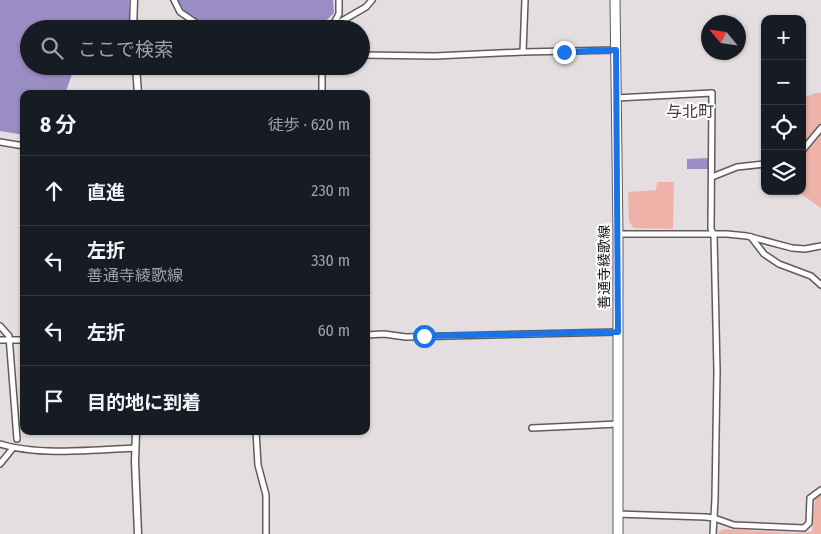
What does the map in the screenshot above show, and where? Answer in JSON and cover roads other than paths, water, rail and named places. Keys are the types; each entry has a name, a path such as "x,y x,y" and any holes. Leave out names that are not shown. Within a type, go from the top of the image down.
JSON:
{"main road":[{"name":"善通寺綾歌線","path":"615,0 618,234 618,534"}],"street":[{"path":"133,20 134,0"},
{"path":"174,0 180,12 191,20"},
{"path":"335,20 339,14 339,0"},
{"path":"342,20 366,6 372,0"},
{"path":"523,52 525,0"},
{"path":"370,55 435,56 616,50"},
{"path":"137,75 138,90"},
{"path":"322,75 322,90"},
{"path":"616,98 712,93 711,229 714,235 717,363 713,534"},
{"path":"803,150 821,128"},
{"path":"0,142 20,145"},
{"path":"712,176 737,167 761,164"},
{"path":"618,234 751,237 792,248 805,249 821,246"},
{"path":"751,237 764,254 779,264 811,276 821,285"},
{"path":"0,326 10,336 17,439"},
{"path":"370,335 384,334 406,337 618,332"},
{"path":"0,340 20,340"},
{"path":"532,428 618,424"},
{"path":"136,435 138,534"},
{"path":"256,435 258,465 266,495 266,534"},
{"path":"0,444 13,448 72,450 135,448"},
{"path":"0,464 13,448"},
{"path":"618,514 714,518 734,525 804,528 809,523 810,498 821,490"}],"district":[{"name":"与北町","path":"690,111"}]}
